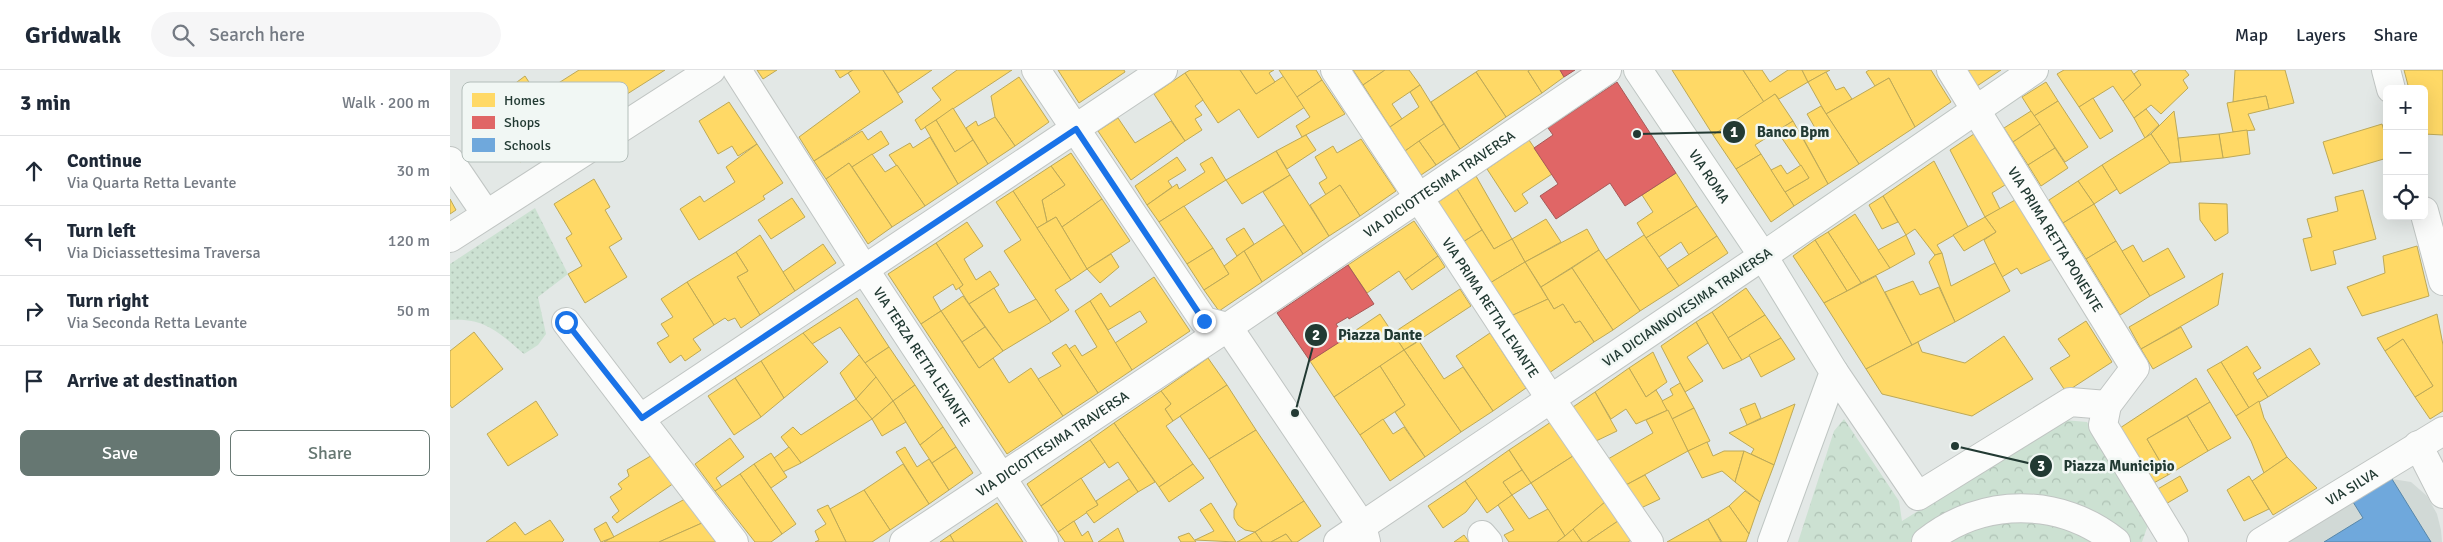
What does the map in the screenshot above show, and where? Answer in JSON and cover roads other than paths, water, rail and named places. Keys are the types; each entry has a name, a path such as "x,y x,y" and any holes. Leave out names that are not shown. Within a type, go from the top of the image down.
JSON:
{"street":[{"path":"628,123 711,70"},
{"name":"VIA TERZA RETTA LEVANTE","path":"737,70 864,269 1044,542"},
{"path":"1036,70 1211,331 1364,534"},
{"path":"642,418 1163,70"},
{"name":"VIA PRIMA RETTA LEVANTE","path":"1335,70 1550,398 1649,542"},
{"name":"VIA DICIOTTESIMA TRAVERSA","path":"904,542 1002,478 1211,331 1270,298 1607,70"},
{"name":"VIA ROMA","path":"1638,70 1763,256 1834,372 1918,496 1933,536"},
{"name":"VIA PRIMA RETTA PONENTE","path":"1951,70 2136,368 2107,405"},
{"name":"VIA DICIANNOVESIMA TRAVERSA","path":"1338,542 1364,534 1550,398 1763,256 2034,70"},
{"path":"2386,70 2390,85"},
{"path":"450,161 486,214"},
{"path":"450,238 567,162"},
{"path":"2426,220 2443,281"},
{"path":"566,322 642,418 734,542"},
{"path":"1772,542 1834,372"},
{"path":"1918,496 2070,402 2107,405 2103,425 2168,538"},
{"name":"VIA SILVA","path":"2261,542 2443,431"},
{"path":"2418,445 2443,494"},
{"path":"1933,536 1971,516 2003,508 2037,508 2070,515 2101,530 2116,542"}],"place":[{"name":"Banco Bpm","path":"1637,134"},
{"name":"Piazza Dante","path":"1295,413"},
{"name":"Piazza Municipio","path":"1955,446"}]}
